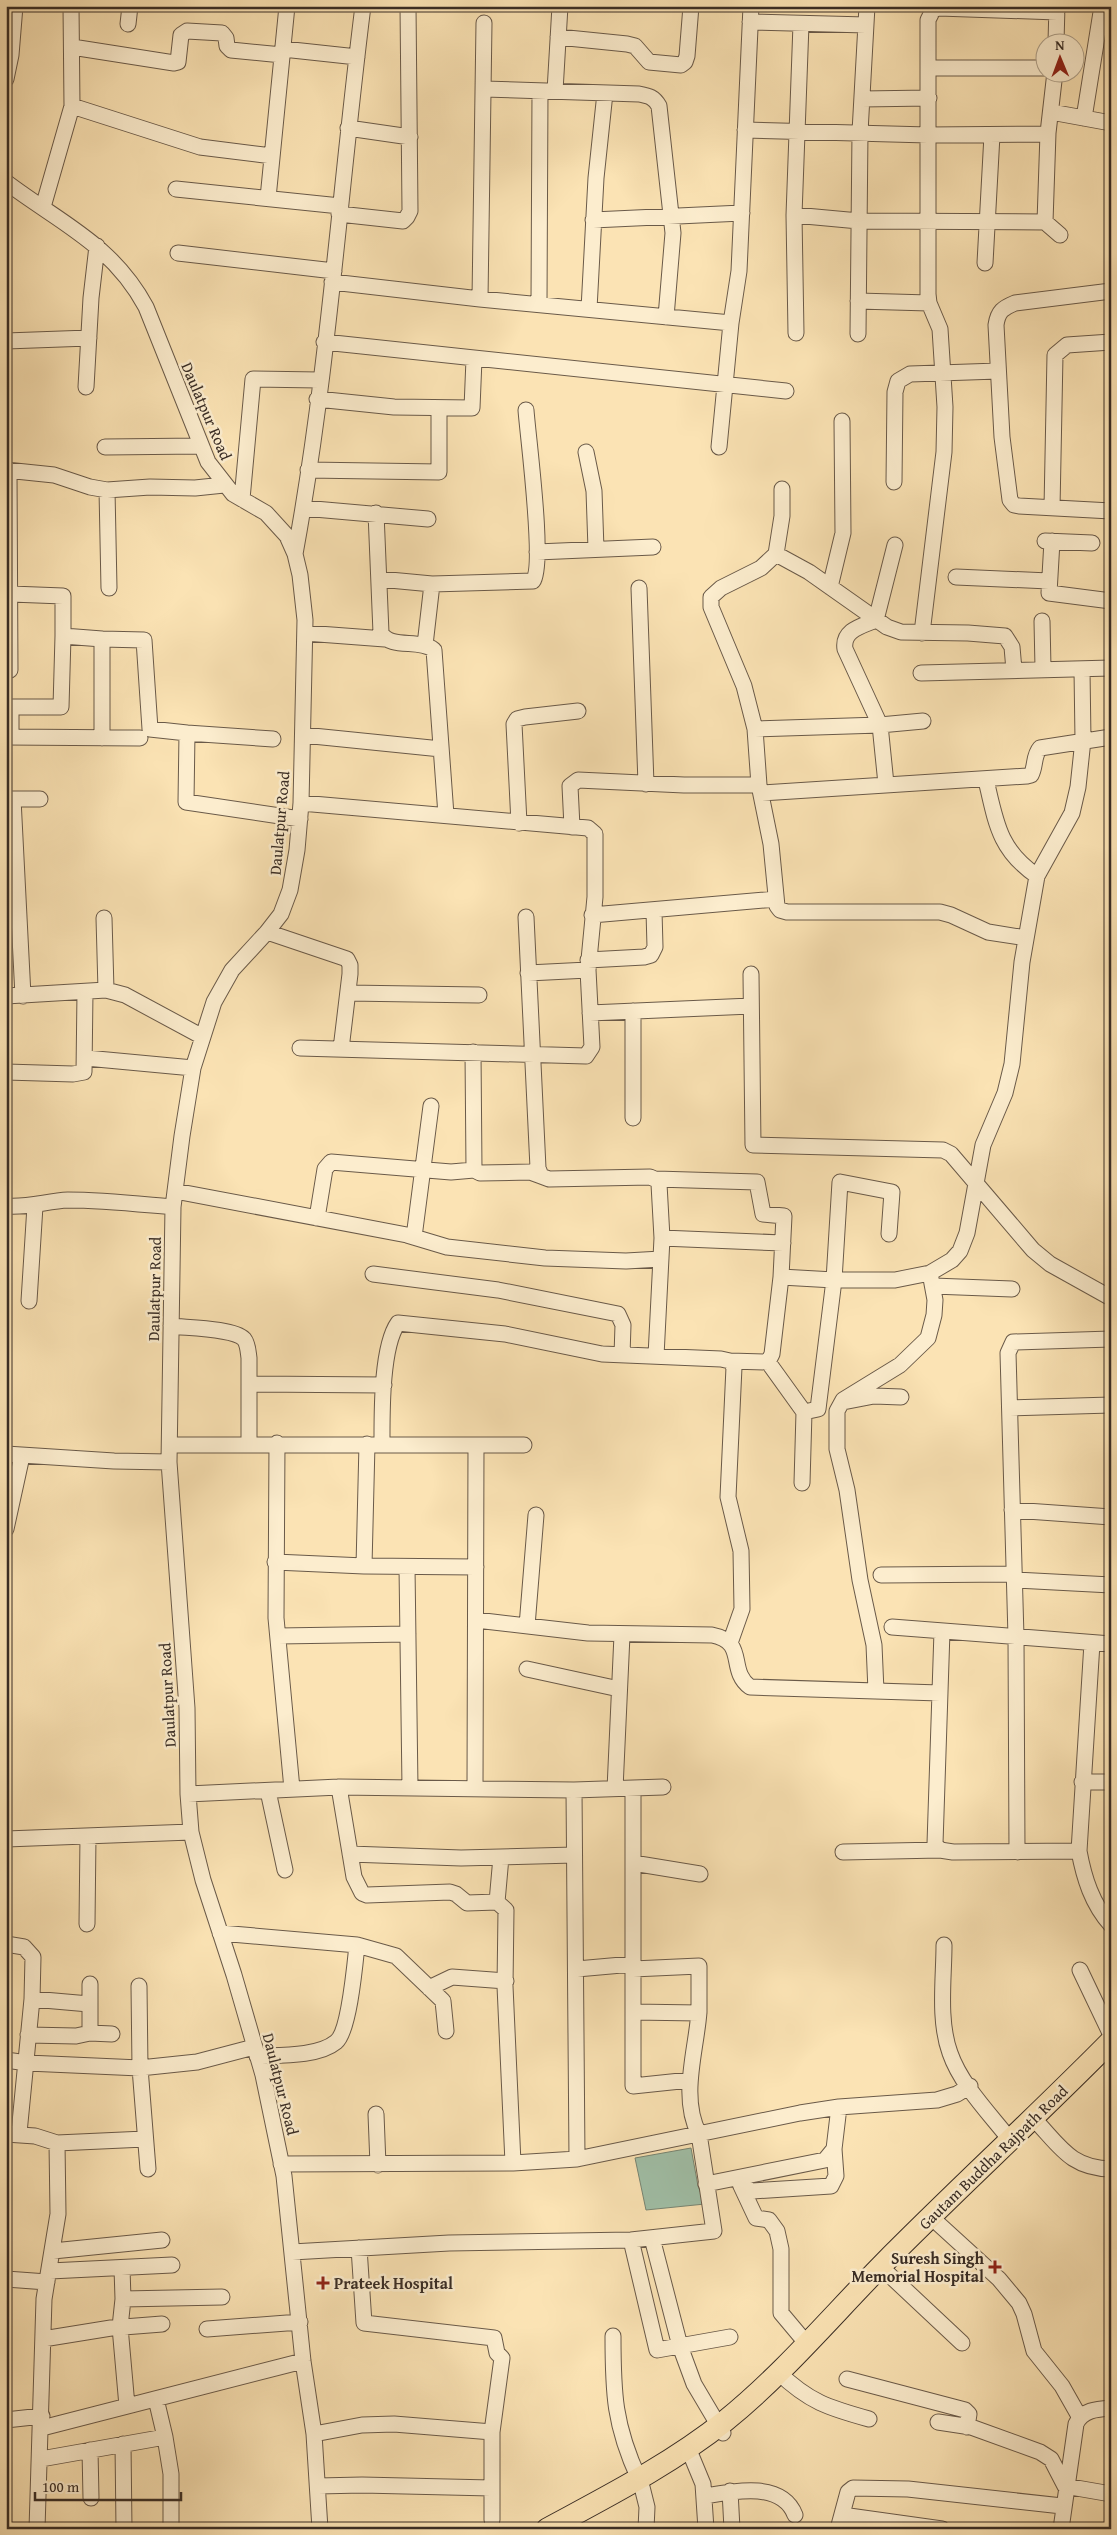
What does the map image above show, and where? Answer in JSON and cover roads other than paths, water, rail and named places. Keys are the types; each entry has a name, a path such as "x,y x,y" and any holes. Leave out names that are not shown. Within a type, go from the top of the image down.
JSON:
{"highway":[{"name":"Gautam Buddha Rajpath Road","path":"547,2529 640,2483 721,2429 782,2376 806,2344 885,2270 1011,2141 1036,2122 1111,2041"},
{"path":"935,2220 1036,2122 1111,2054"},
{"path":"782,2376 885,2270"},
{"path":"571,2529 640,2483 691,2455 721,2429"}],"street":[{"path":"6,79 11,55 15,6"},
{"path":"43,207 72,106 72,6"},
{"path":"128,24 130,6"},
{"path":"268,198 287,6"},
{"path":"295,554 304,508 333,276 363,6"},
{"path":"176,189 268,198 393,220 403,220 407,217 410,211 408,6"},
{"path":"539,303 547,91 558,37 560,6"},
{"path":"558,37 627,44 635,46 649,62 681,65 685,62 687,56 691,6"},
{"path":"720,447 731,323 739,271 750,6"},
{"path":"858,334 860,132 867,6"},
{"path":"1084,118 1102,6"},
{"path":"922,633 944,452 943,372 940,329 928,303 928,20 933,10 939,8 1057,9 1056,32"},
{"path":"750,22 866,25"},
{"path":"480,299 484,23"},
{"path":"796,333 794,214 800,24"},
{"path":"72,47 174,63 178,62 182,35 187,31 222,33 226,38 227,46 231,50 357,57"},
{"path":"928,68 1034,68"},
{"path":"1045,222 1048,133 1054,82"},
{"path":"484,89 639,94 652,97 656,101 659,106 674,243 666,317"},
{"path":"589,309 593,220 605,93"},
{"path":"862,100 928,98"},
{"path":"72,106 200,147 272,156"},
{"path":"1051,112 1111,122"},
{"path":"348,128 410,137"},
{"path":"745,130 928,135 1038,135 1048,133"},
{"path":"986,263 992,135"},
{"name":"Daulatpur Road","path":"6,182 97,246 133,284 146,307 200,446 224,485 233,494 266,513 279,525 295,554 300,574 305,633 300,811 290,890 281,914 232,970 214,1002 201,1036 193,1068 174,1207 170,1326 169,1462 187,1708 188,1794 191,1832 203,1880 234,1975 255,2051 281,2164 303,2362 314,2434 320,2529"},
{"path":"593,220 742,212"},
{"path":"794,214 859,221 1045,222 1060,236"},
{"path":"86,387 97,246"},
{"path":"178,253 480,299 539,303 731,323"},
{"path":"1111,291 1015,303 1002,309 998,314 996,324 1002,437 1010,500 1019,506 1111,510"},
{"path":"858,301 928,303"},
{"path":"6,341 89,338"},
{"path":"324,342 786,391"},
{"path":"1052,508 1055,355 1067,345 1111,342"},
{"path":"317,399 394,407 472,408 474,359"},
{"path":"894,482 895,392 898,381 910,374 998,371"},
{"path":"242,498 253,379 320,380"},
{"path":"308,470 439,472 439,408"},
{"path":"379,578 432,584 533,581 536,577 538,552 526,410"},
{"path":"830,587 842,533 842,421"},
{"path":"104,447 200,446"},
{"path":"586,452 594,491 596,549"},
{"path":"10,670 11,594 8,561 8,470 54,475 90,487 108,490 150,487 195,488 224,485"},
{"path":"782,489 782,516 776,554 760,568 721,588 711,597 711,607 744,686 755,729 760,789 771,844 776,899 780,910 787,912 940,912 988,932 1026,938"},
{"path":"108,490 109,588"},
{"path":"304,508 428,519"},
{"path":"376,513 381,633 384,639"},
{"path":"1092,543 1048,541 1049,590 1051,595 1111,601"},
{"path":"876,620 895,545"},
{"path":"538,552 653,547"},
{"path":"776,554 830,587 887,627 901,632 968,633 1005,636 1012,647 1014,670"},
{"path":"956,577 1049,581"},
{"path":"425,645 432,584"},
{"path":"639,588 646,784"},
{"path":"11,594 63,596 63,636 61,707 9,707 9,737 140,738"},
{"path":"876,620 855,628 846,635 843,641 880,725 886,784"},
{"path":"1042,621 1043,668"},
{"path":"305,633 384,639 425,645 434,650 446,815"},
{"path":"63,636 144,640 150,729 273,739"},
{"path":"102,639 102,738"},
{"path":"921,673 1043,668 1082,670 1111,668"},
{"path":"876,1690 874,1645 860,1580 847,1490 837,1449 836,1412 841,1402 859,1389 900,1366 928,1338 934,1315 932,1279 960,1251 967,1233 983,1145 1005,1093 1012,1064 1026,938 1037,876 1072,813 1082,762 1082,670"},
{"path":"519,822 514,724 517,720 525,717 578,711"},
{"path":"755,729 880,725 923,721"},
{"path":"186,733 186,802 300,811 446,815 588,828 595,834 595,897 588,965 592,1047 586,1056 300,1048"},
{"path":"302,735 441,749"},
{"path":"572,827 570,792 573,782 578,780 760,789 986,780 1031,775 1036,753 1040,748 1111,737"},
{"path":"986,780 997,825 1006,846 1017,862 1037,876"},
{"path":"23,996 10,799 40,799"},
{"path":"592,916 776,899"},
{"path":"528,972 651,955 655,947 654,911"},
{"path":"526,917 538,1168 541,1176"},
{"path":"104,918 106,990"},
{"path":"267,932 347,959 350,965 341,1049"},
{"path":"751,974 753,1145 943,1150 951,1154 1033,1250 1050,1264 1111,1298"},
{"path":"6,996 106,990 125,995 201,1036"},
{"path":"6,1072 81,1073 86,1068 85,992"},
{"path":"348,993 479,996"},
{"path":"590,1013 751,1006"},
{"path":"633,1011 633,1118"},
{"path":"473,1052 474,1170"},
{"path":"86,1058 193,1068"},
{"path":"414,1237 431,1106"},
{"path":"318,1218 326,1169 331,1162 423,1168 452,1172 474,1170 480,1172 530,1172 549,1179 656,1179 757,1182 763,1214 784,1216 772,1354 768,1362"},
{"path":"656,1179 659,1184 662,1238 656,1356"},
{"path":"804,1412 818,1409 834,1280 840,1182 892,1192 889,1234"},
{"path":"175,1191 414,1237 447,1247 545,1258 626,1261 661,1259"},
{"path":"6,1206 35,1206 65,1200 87,1200 174,1207"},
{"path":"29,1301 35,1206"},
{"path":"662,1238 783,1243"},
{"path":"373,1274 498,1290 618,1314 623,1325 622,1355"},
{"path":"780,1277 834,1280 932,1279 1012,1289"},
{"path":"364,1566 375,1444 391,1337 398,1323 505,1334 576,1350 622,1355 768,1362"},
{"path":"170,1326 238,1334 248,1345 249,1443"},
{"path":"1017,1852 1016,1637 1008,1353 1013,1342 1111,1339"},
{"path":"730,1361 734,1367 728,1497 741,1551 742,1609 730,1643"},
{"path":"768,1362 804,1412 802,1483"},
{"path":"249,1384 384,1385"},
{"path":"841,1402 854,1402 874,1396 901,1397"},
{"path":"1010,1408 1111,1405"},
{"path":"277,1443 275,1562 278,1636 292,1789"},
{"path":"170,1444 524,1445"},
{"path":"476,1444 476,1788"},
{"path":"6,1454 169,1462"},
{"path":"6,1529 22,1456"},
{"path":"1012,1510 1111,1517"},
{"path":"527,1626 536,1515"},
{"path":"275,1562 364,1566 476,1567"},
{"path":"407,1567 410,1788"},
{"path":"881,1575 1014,1577 1111,1585"},
{"path":"476,1620 622,1635 712,1635 724,1637 730,1643 740,1675 750,1687 940,1693"},
{"path":"892,1628 1111,1644"},
{"path":"940,1850 935,1844 934,1834 942,1631"},
{"path":"278,1636 408,1634"},
{"path":"615,1789 622,1635"},
{"path":"1092,1643 1079,1851 1084,1876 1101,1914 1111,1925"},
{"path":"527,1668 619,1688"},
{"path":"1082,1782 1111,1782"},
{"path":"188,1794 268,1792 339,1787 574,1790 632,1789 663,1786"},
{"path":"339,1787 358,1889 367,1895 450,1892 456,1894 467,1903 497,1902 502,1905 506,1917 506,1981 513,2163"},
{"path":"632,1789 633,2086 690,2080"},
{"path":"574,1790 577,1969 577,2159"},
{"path":"268,1792 285,1870"},
{"path":"6,1839 191,1832"},
{"path":"87,1924 88,1836"},
{"path":"843,1852 940,1850 1079,1851"},
{"path":"350,1854 502,1857 574,1855"},
{"path":"497,1902 502,1857"},
{"path":"633,1863 700,1874"},
{"path":"220,1933 357,1945 396,1956 443,2002 446,2031"},
{"path":"6,1944 24,1947 33,1957 27,2063 13,2134 57,2143 145,2140"},
{"path":"6,2060 27,2063 140,2068 197,2062 255,2051 293,2055 324,2048 336,2042 342,2033 357,1945"},
{"path":"944,1945 945,2030 950,2052 958,2071 1011,2141"},
{"path":"292,2252 449,2243 632,2240 714,2231 699,2134 692,2120 690,2080 698,2013 699,1966 633,1966 577,1969"},
{"path":"1080,1970 1111,2035"},
{"path":"430,1988 452,1977 506,1981"},
{"path":"90,1984 90,2033"},
{"path":"139,1986 140,2068 148,2169"},
{"path":"32,1999 89,2004"},
{"path":"633,2012 698,2013"},
{"path":"28,2035 76,2036 90,2033 112,2034"},
{"path":"281,2164 513,2163 577,2159 839,2107 937,2100 957,2094 970,2086"},
{"path":"739,2182 752,2191 831,2186 836,2176 834,2149 839,2107"},
{"path":"376,2114 378,2165"},
{"path":"1036,2122 1074,2161 1087,2166 1111,2169"},
{"path":"37,2529 41,2459 43,2339 48,2276 58,2214 57,2143"},
{"path":"706,2184 739,2182 824,2160 834,2149"},
{"path":"739,2182 756,2218 769,2220 777,2231 781,2249 781,2313 806,2344"},
{"path":"935,2220 999,2279 1019,2303 1034,2351 1062,2386 1079,2416"},
{"path":"652,2238 680,2346 694,2384 721,2429"},
{"path":"53,2251 162,2240"},
{"path":"632,2240 657,2350 730,2337"},
{"path":"360,2248 364,2324 494,2338 497,2353 502,2358 492,2432 492,2520"},
{"path":"6,2278 48,2276 122,2268 172,2266"},
{"path":"122,2268 123,2299 120,2327 127,2406"},
{"path":"885,2270 962,2343"},
{"path":"123,2299 222,2296"},
{"path":"207,2329 300,2322"},
{"path":"43,2339 120,2327 162,2324"},
{"path":"613,2336 613,2395 626,2452 648,2507 646,2529"},
{"path":"6,2420 42,2422 127,2406 303,2362"},
{"path":"782,2376 810,2400 869,2419"},
{"path":"847,2379 965,2410 969,2414 967,2427"},
{"path":"156,2399 171,2474 171,2529"},
{"path":"1061,2529 1065,2486 1079,2416 1085,2412 1111,2408"},
{"path":"938,2422 967,2427 1047,2456 1051,2459 1065,2486"},
{"path":"314,2434 362,2425 394,2424 492,2432"},
{"path":"41,2459 165,2437"},
{"path":"123,2444 124,2529"},
{"path":"90,2450 91,2498"},
{"path":"691,2455 699,2469 705,2496 706,2529"},
{"path":"318,2486 362,2485 491,2488"},
{"path":"1065,2486 1111,2494"},
{"path":"942,2529 840,2522 848,2492 853,2488 908,2489 1062,2506"},
{"path":"705,2496 730,2491 751,2491 784,2498 791,2504 795,2515"},
{"path":"730,2491 732,2529"}],"place":[{"name":"Suresh Singh Memorial Hospital","path":"995,2267"},
{"name":"Prateek Hospital","path":"323,2283"}]}
